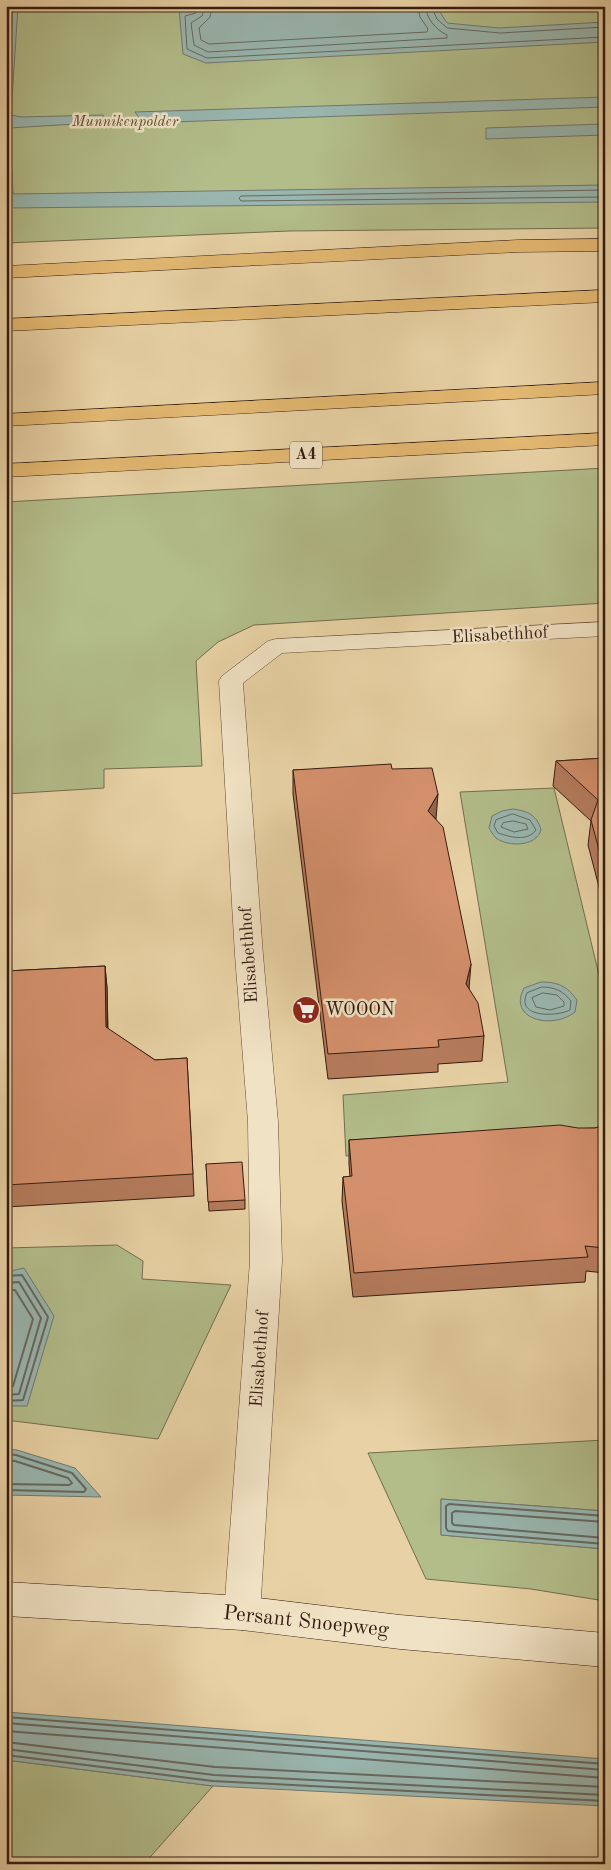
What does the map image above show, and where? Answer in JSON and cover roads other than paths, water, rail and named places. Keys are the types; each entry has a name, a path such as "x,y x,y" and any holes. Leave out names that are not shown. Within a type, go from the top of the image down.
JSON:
{"highway":[{"path":"6,272 518,246 605,245"},
{"path":"6,325 605,296"},
{"path":"6,420 605,388"},
{"name":"A4","path":"6,471 605,438"}],"street":[{"name":"Elisabethhof","path":"242,1614 266,1261 263,1122 248,955 231,681 276,646 605,629"},
{"name":"Persant Snoepweg","path":"6,1599 242,1614 400,1632 605,1650"}],"water":[{"path":"6,6 18,6 11,115 21,117 103,115 108,122 10,128 13,194 605,185 605,202 6,208"},
{"path":"250,6 436,6 447,23 499,28 605,22 605,42 206,63 183,54 179,9"},
{"path":"605,97 605,107 143,123 135,112"},
{"path":"605,124 605,135 486,139 486,128"},
{"path":"513,809 531,815 537,821 541,830 534,840 521,844 507,843 496,838 493,834 489,828 492,816 502,811"},
{"path":"541,982 557,984 570,991 577,1000 575,1012 566,1017 545,1021 535,1019 527,1014 522,1008 520,999 524,988"},
{"path":"24,1268 54,1316 27,1406 6,1406 6,1272"},
{"path":"6,1449 17,1450 75,1468 101,1497 6,1495"},
{"path":"441,1499 605,1511 605,1549 441,1535"},
{"path":"6,1712 605,1759 605,1806 213,1786 6,1760"}],"place":[{"name":"WOOON","path":"306,1010"}],"park label":[{"name":"Munnikenpolder","path":"125,122"}]}
